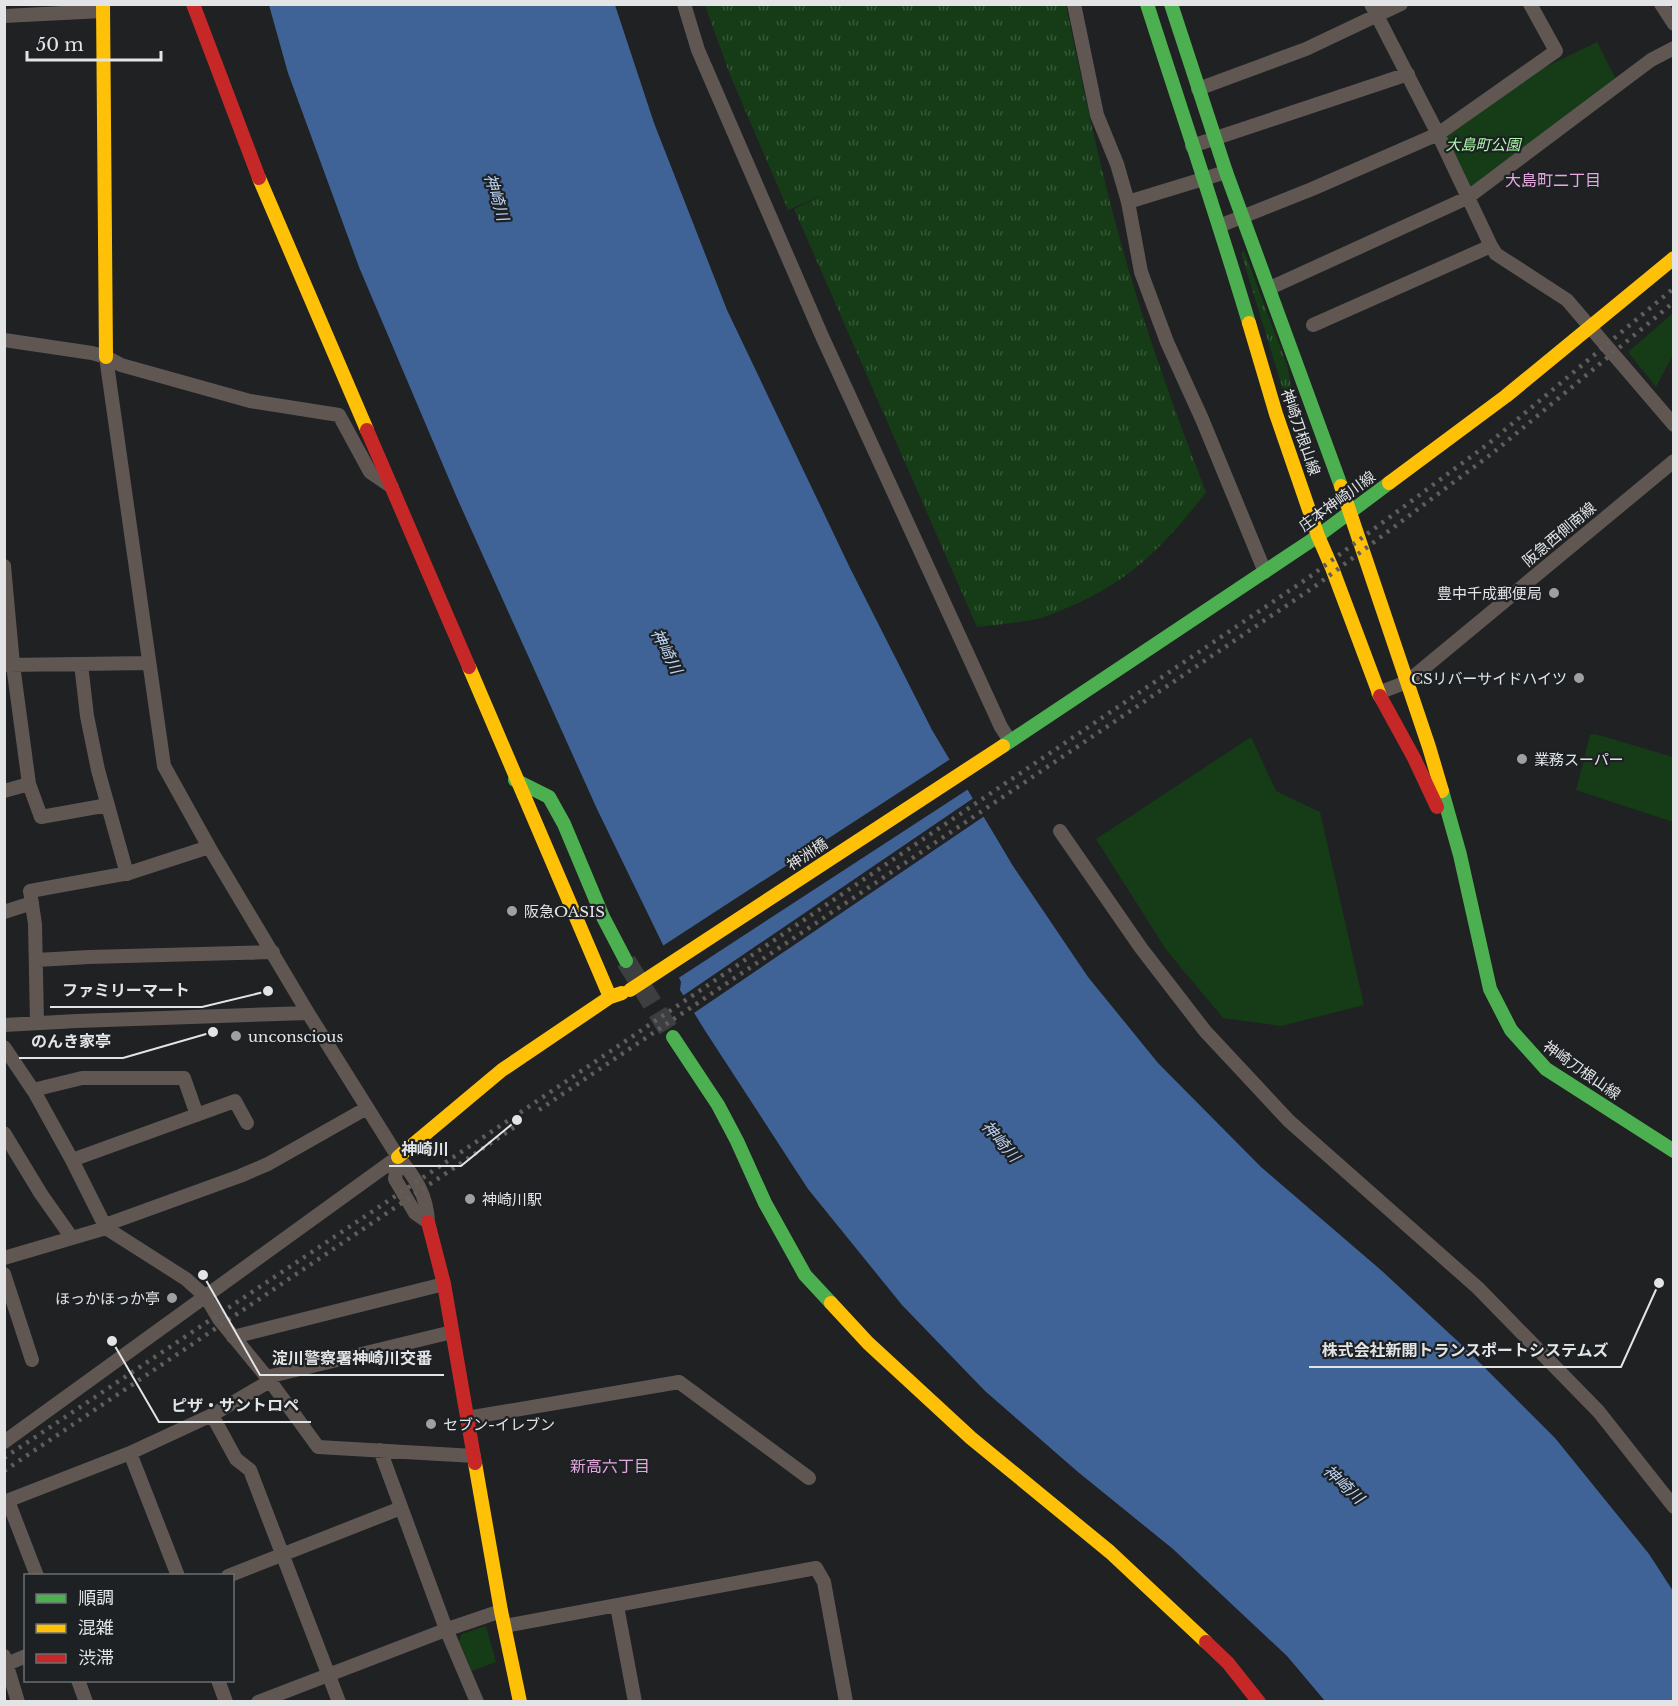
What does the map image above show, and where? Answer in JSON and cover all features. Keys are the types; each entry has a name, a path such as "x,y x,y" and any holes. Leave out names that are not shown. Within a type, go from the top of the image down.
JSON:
{"street":[{"path":"192,4 235,120 290,254 610,997"},
{"path":"684,4 698,50 821,334 996,716 1006,743"},
{"path":"1074,4 1097,114 1117,164 1128,202 1141,272 1167,342 1202,419 1265,572"},
{"name":"神崎刀根山線","path":"1147,4 1219,226 1276,414 1318,536 1378,693 1414,758 1460,855"},
{"name":"神崎刀根山線","path":"1171,4 1226,172 1351,512 1430,747 1460,855 1490,989 1512,1030 1546,1069 1674,1151"},
{"path":"1198,88 1306,49 1374,10 1401,4"},
{"path":"1219,226 1312,189 1438,134 1556,51 1530,4"},
{"path":"1661,4 1674,24"},
{"path":"4,16 103,8 106,357 164,766 209,847 308,1013 398,1157 409,1170 427,1203 428,1222 444,1284 501,1611 520,1701"},
{"path":"1374,10 1496,254 1567,300 1674,425"},
{"path":"1270,288 1467,198 1650,60 1674,48"},
{"path":"1192,146 1408,74"},
{"path":"1128,202 1226,172"},
{"path":"1313,325 1491,246"},
{"name":"庄本神崎川線","path":"1006,743 1318,536 1506,396 1674,258"},
{"path":"4,340 106,357 121,364 249,400 339,415 370,472 392,487"},
{"name":"阪急西側南線","path":"1378,693 1407,682 1674,461"},
{"path":"4,566 9,665 29,784 42,817 108,805"},
{"path":"9,665 149,663"},
{"path":"81,664 87,716 98,770 127,874"},
{"name":"神洲橋","path":"398,1157 502,1070 610,997 630,990 1006,743"},
{"path":"515,780 549,797 564,824 603,917 626,961"},
{"path":"4,791 29,784"},
{"path":"1060,831 1141,948 1205,1031 1289,1121 1478,1288 1599,1412 1674,1507"},
{"path":"37,1023 37,960 30,891 127,874 209,847"},
{"path":"4,912 32,903"},
{"path":"37,960 273,952"},
{"path":"4,1025 308,1013"},
{"path":"673,1037 718,1105 765,1203 805,1275 868,1342 962,1430 1110,1552 1203,1639 1228,1663 1259,1701"},
{"path":"4,1047 33,1090 105,1226 186,1280 206,1297 233,1337 269,1379 318,1447 474,1456"},
{"path":"33,1090 82,1078 184,1078 197,1115"},
{"path":"72,1160 235,1101 247,1123"},
{"path":"4,1258 72,1238 240,1176 268,1164 367,1108"},
{"path":"4,1133 41,1194 72,1238"},
{"path":"4,1442 398,1157"},
{"path":"4,1274 32,1360"},
{"path":"233,1337 444,1284"},
{"path":"37,1574 6,1502 130,1453 212,1416 269,1379 452,1332"},
{"path":"467,1418 679,1382 809,1478"},
{"path":"212,1416 236,1458 250,1470 339,1701"},
{"path":"380,1450 447,1629 477,1701"},
{"path":"130,1453 178,1574"},
{"path":"231,1574 401,1508"},
{"path":"504,1626 816,1568 824,1582 846,1701"},
{"path":"617,1606 635,1701"},
{"path":"258,1701 447,1629 501,1611"},
{"path":"18,1701 6,1660 24,1656"},
{"path":"79,1682 86,1701"},
{"path":"219,1682 226,1701"}],"green space":[{"path":"705,5 1066,5 1093,130 1124,254 1162,374 1206,492 1162,544 1130,572 1092,596 1045,617 977,627 794,209 823,195 788,210 730,75"},
{"name":"大島町公園","path":"1597,42 1617,81 1469,190 1443,137 1535,72"},
{"path":"1244,251 1287,365 1295,404 1288,406 1242,256 1241,252"},
{"path":"1673,313 1673,355 1656,387 1628,352"},
{"path":"1595,734 1673,757 1673,822 1576,790 1590,735"},
{"path":"1251,737 1276,791 1320,812 1364,1005 1281,1026 1223,1018 1167,951 1096,839"},
{"path":"486,1626 496,1662 472,1671 459,1641 462,1634"}],"water":[{"path":"269,5 615,5 654,123 727,310 850,568 932,730 1013,866 1088,977 1158,1063 1261,1167 1382,1271 1465,1348 1555,1438 1649,1554 1673,1591 1673,1701 1325,1701 1287,1656 1173,1549 1078,1472 985,1391 902,1305 808,1189 680,990 681,982 597,809 457,498 359,267 288,73"}],"pier":[{"path":"952,758 970,788 677,979 661,947"},
{"path":"975,797 986,815 691,1015 681,997"}],"tunnel":[{"path":"626,961 673,1037"}],"railway":[{"path":"4,1458 515,1116 1308,578 1488,444 1674,288"},
{"path":"539,1110 1314,587 1494,452 1674,302"},
{"path":"4,1471 522,1122"}],"traffic: fast":[{"path":"1147,4 1249,323"},
{"path":"1171,4 1226,172 1341,486"},
{"path":"1003,746 1318,536 1389,483"},
{"path":"515,780 549,797 564,824 603,917 626,961"},
{"path":"1442,791 1460,855 1490,989 1511,1030 1546,1069 1674,1151"},
{"path":"673,1037 718,1105 765,1203 805,1275 831,1303"}],"traffic: slow":[{"path":"103,4 106,357"},
{"path":"259,178 367,430"},
{"path":"1389,483 1506,396 1674,258"},
{"path":"1249,323 1276,414 1318,536 1380,696"},
{"path":"1341,486 1442,791"},
{"path":"469,667 610,997"},
{"path":"630,990 1003,746"},
{"path":"398,1157 502,1070 610,997 622,993"},
{"path":"831,1303 868,1343 971,1438 1110,1552 1206,1642"},
{"path":"475,1463 501,1611 520,1702"}],"traffic: jam":[{"path":"193,4 259,178"},
{"path":"367,430 469,667"},
{"path":"1380,696 1414,758 1437,807"},
{"path":"428,1222 444,1284 475,1463"},
{"path":"1206,1642 1228,1663 1259,1702"}],"place":[{"name":"豊中千成郵便局","path":"1554,593"},
{"name":"CSリバーサイドハイツ","path":"1579,678"},
{"name":"業務スーパー","path":"1522,759"},
{"name":"阪急OASIS","path":"512,911"},
{"name":"ファミリーマート","path":"268,991"},
{"name":"のんき家亭","path":"213,1032"},
{"name":"unconscious","path":"236,1036"},
{"name":"神崎川","path":"517,1120"},
{"name":"神崎川駅","path":"470,1199"},
{"name":"淀川警察署神崎川交番","path":"203,1275"},
{"name":"株式会社新開トランスポートシステムズ","path":"1659,1283"},
{"name":"ほっかほっか亭","path":"172,1298"},
{"name":"ピザ・サントロペ","path":"112,1341"},
{"name":"セブン-イレブン","path":"431,1424"}],"district":[{"name":"大島町二丁目","path":"1553,180"},
{"name":"新高六丁目","path":"610,1466"}]}
